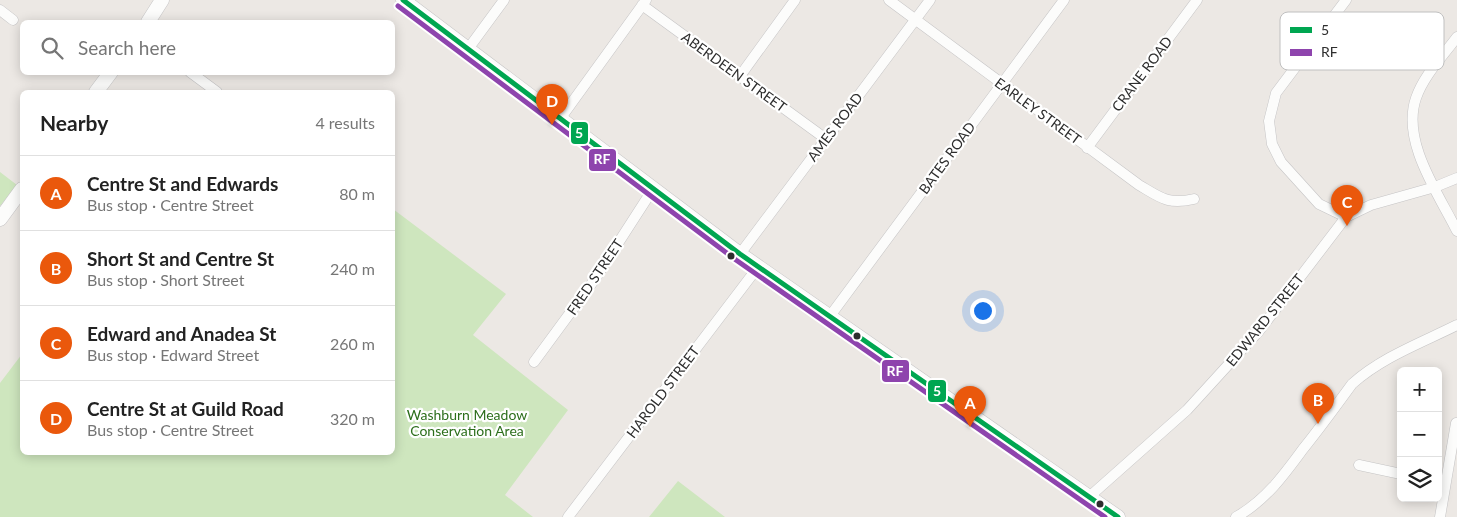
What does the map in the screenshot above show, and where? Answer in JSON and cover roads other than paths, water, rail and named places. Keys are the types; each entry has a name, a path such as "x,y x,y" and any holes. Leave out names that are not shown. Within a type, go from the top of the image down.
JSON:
{"main road":[{"path":"149,20 162,0"},
{"path":"403,0 740,254 1118,517"},
{"path":"98,90 109,75"},
{"path":"0,219 20,192"}],"street":[{"path":"468,49 504,0"},
{"path":"740,76 795,0"},
{"name":"EARLEY STREET","path":"889,0 1139,186 1165,200 1180,202 1194,199"},
{"name":"AMES ROAD","path":"740,254 930,0"},
{"name":"BATES ROAD","path":"830,316 1064,0"},
{"name":"CRANE ROAD","path":"1088,148 1197,0"},
{"path":"1337,12 1346,0"},
{"path":"560,119 644,2"},
{"name":"ABERDEEN STREET","path":"644,2 826,139"},
{"path":"0,10 13,20"},
{"path":"1444,54 1457,37"},
{"path":"1293,70 1276,93 1269,121 1272,144 1286,168 1319,204 1346,217"},
{"path":"1432,70 1416,97 1412,113 1414,141 1457,231"},
{"path":"194,75 214,90"},
{"name":"EDWARD STREET","path":"1089,497 1187,410 1259,331 1346,217 1371,205 1435,188 1457,178"},
{"name":"FRED STREET","path":"534,362 596,279 653,189"},
{"name":"HAROLD STREET","path":"568,517 758,267"},
{"path":"1236,517 1249,510 1281,479 1352,384 1383,360 1457,325"},
{"path":"1442,482 1456,423"},
{"path":"1359,465 1397,473"},
{"path":"1440,517 1441,502"}],"place":[{"name":"Centre St at Guild Road","path":"552,125"},
{"name":"Edward and Anadea St","path":"1347,226"},
{"name":"Short St and Centre St","path":"1318,424"},
{"name":"Centre St and Edwards","path":"970,427"}],"park label":[{"name":"Washburn Meadow Conservation Area","path":"467,424"}]}
